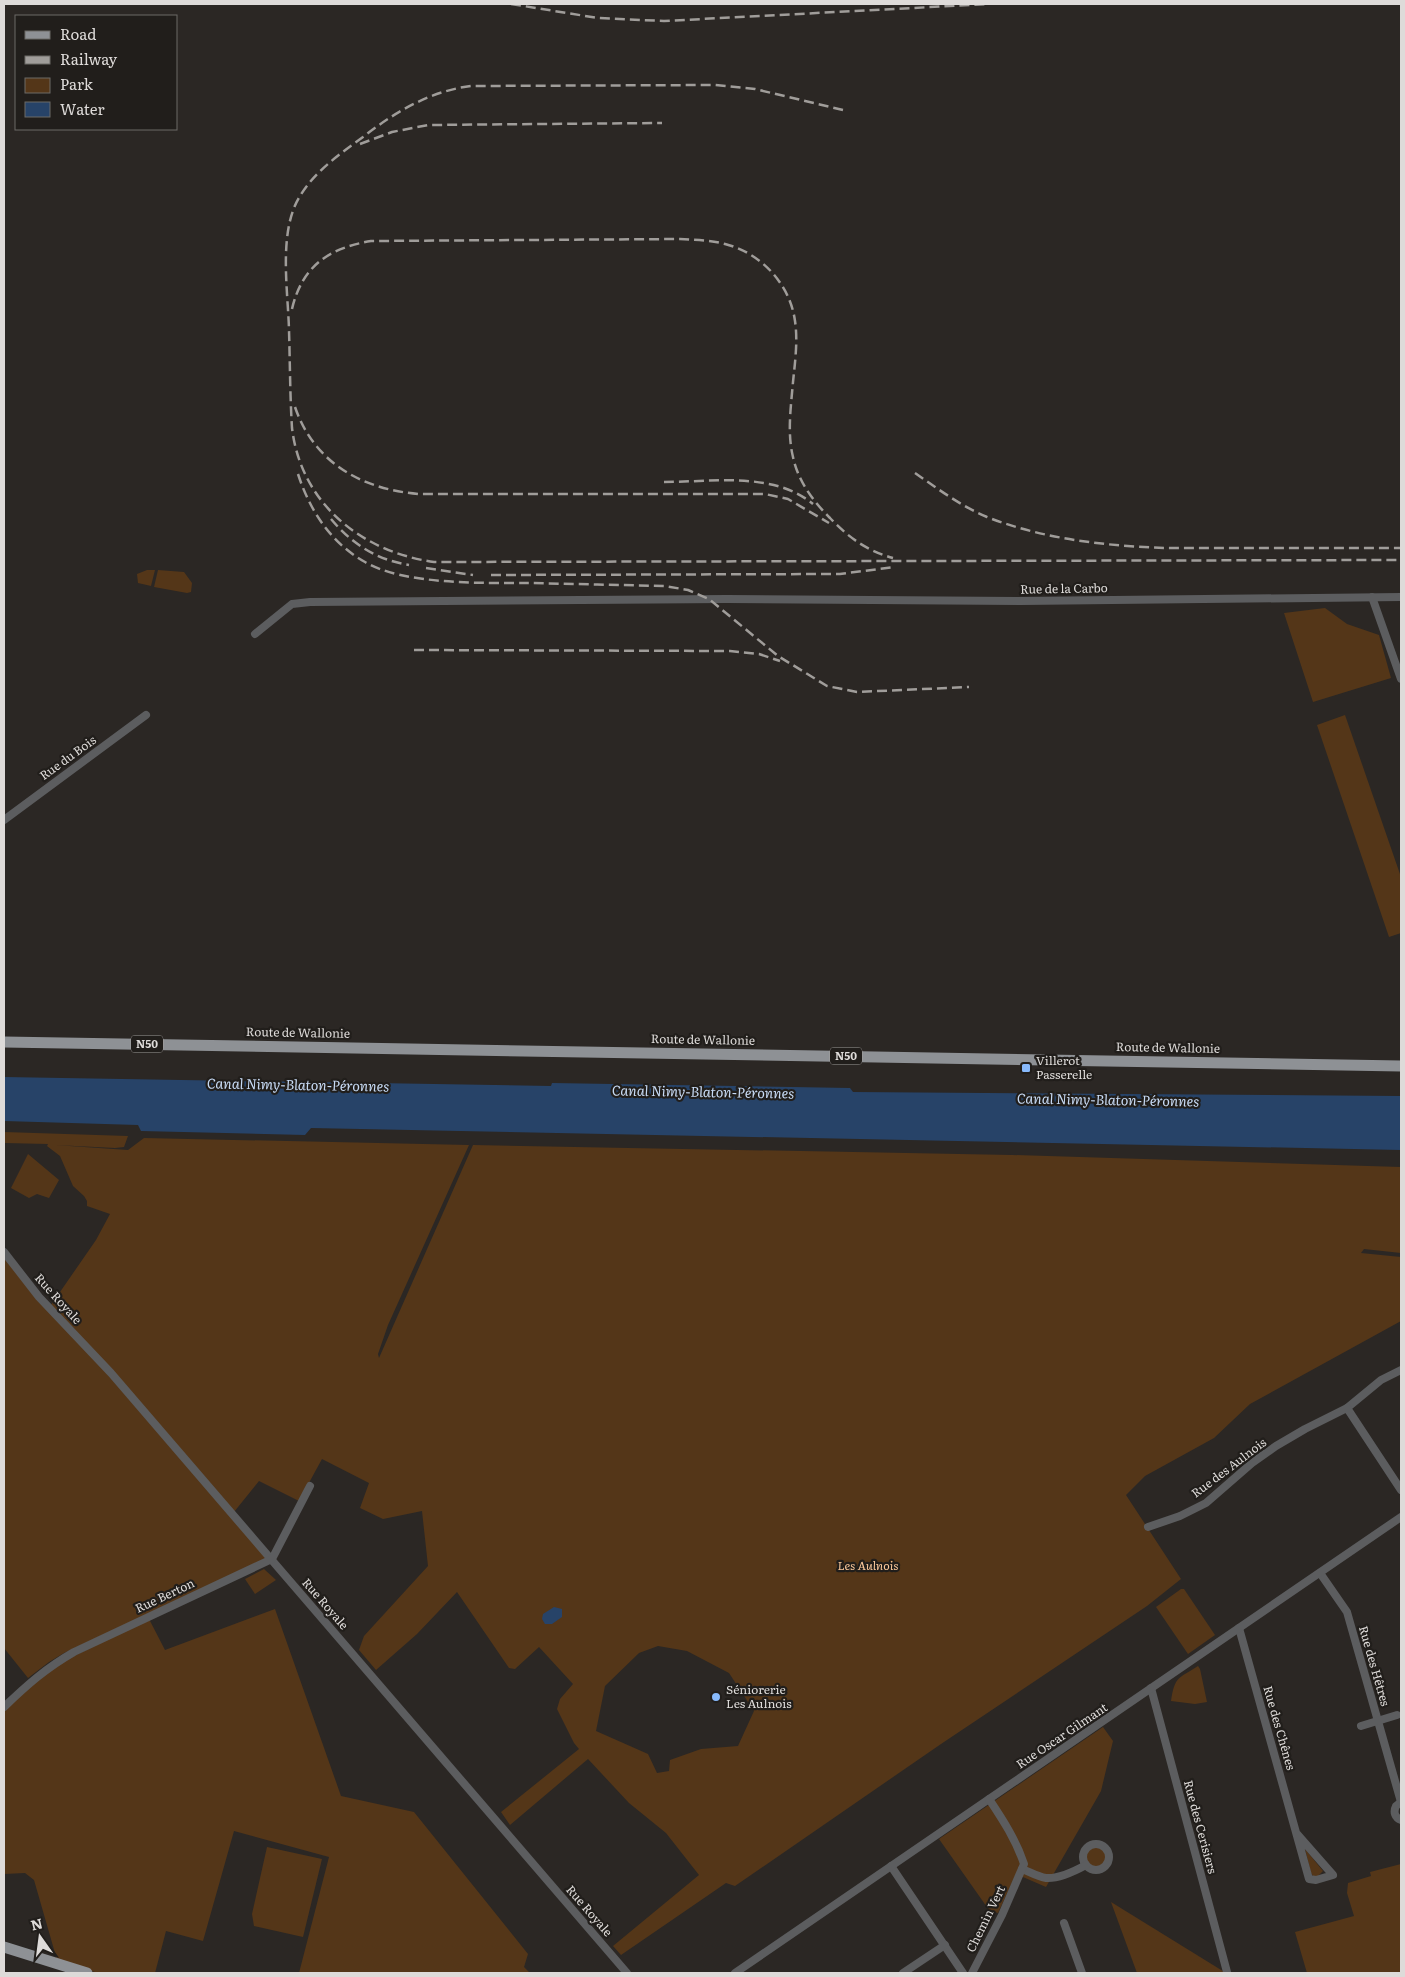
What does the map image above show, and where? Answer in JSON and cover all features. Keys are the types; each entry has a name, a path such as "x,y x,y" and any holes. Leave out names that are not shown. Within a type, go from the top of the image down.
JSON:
{"main road":[{"name":"Route de Wallonie","path":"4,1042 1401,1066"},
{"path":"4,1947 87,1973"}],"street":[{"path":"1372,597 1401,679"},
{"name":"Rue de la Carbo","path":"255,634 292,604 310,602 727,599 1022,601 1401,597"},
{"name":"Rue du Bois","path":"4,820 146,715"},
{"name":"Rue Royale","path":"4,1252 40,1296 111,1373 272,1559 627,1973"},
{"name":"Rue des Aulnois","path":"1148,1527 1180,1516 1206,1503 1252,1463 1276,1446 1304,1429 1347,1408 1381,1380 1401,1370"},
{"path":"1347,1408 1401,1490"},
{"path":"272,1559 310,1486"},
{"name":"Rue Oscar Gilmant","path":"735,1973 1401,1517"},
{"name":"Rue Berton","path":"4,1707 38,1675 74,1652 272,1559"},
{"name":"Rue des Hêtres","path":"1320,1573 1347,1612 1401,1802 1396,1806 1394,1812 1397,1818 1401,1820"},
{"name":"Rue des Chênes","path":"1239,1628 1296,1834 1309,1879 1316,1880 1333,1875 1296,1834"},
{"name":"Rue des Cerisiers","path":"1151,1688 1227,1972"},
{"path":"1361,1726 1397,1715"},
{"path":"990,1799 1018,1846 1024,1864 1021,1872 1052,1878 1086,1865"},
{"path":"891,1866 963,1973"},
{"name":"Chemin Vert","path":"972,1973 1021,1872"},
{"path":"1064,1923 1082,1973"},
{"path":"904,1973 945,1945"}],"green space":[{"path":"147,570 155,570 151,586 138,583 137,574"},
{"path":"158,570 184,572 192,583 191,592 187,593 154,587"},
{"path":"1325,608 1347,624 1379,635 1391,678 1313,702 1284,613"},
{"path":"1345,715 1401,877 1401,933 1389,937 1317,725"},
{"name":"Les Aulnois","path":"4,1132 128,1136 124,1147 55,1145 128,1150 144,1138 469,1145 388,1325 378,1354 379,1358 473,1145 1012,1155 1401,1167 1401,1253 1364,1249 1361,1253 1401,1257 1401,1321 1250,1404 1214,1438 1145,1476 1126,1495 1181,1579 1147,1606 941,1744 735,1886 726,1883 621,1955 613,1946 699,1875 666,1833 629,1803 588,1759 510,1825 501,1812 579,1749 557,1709 560,1699 573,1684 539,1647 515,1669 509,1668 457,1592 417,1634 376,1670 359,1650 364,1636 428,1566 422,1511 383,1519 360,1508 369,1483 322,1459 299,1501 259,1481 234,1512 51,1305 96,1240 110,1214 87,1206 84,1196 73,1186 60,1156 47,1146 48,1144 4,1143","holes":["658,1646 687,1651 729,1673 754,1711 738,1746 701,1749 670,1760 669,1771 657,1773 648,1754 596,1731 605,1686 639,1653"]},
{"path":"28,1154 59,1180 49,1198 37,1194 29,1198 11,1188"},
{"path":"4,1255 267,1558 64,1653 28,1678 4,1648"},
{"path":"264,1569 276,1580 255,1594 245,1579"},
{"path":"1181,1589 1184,1589 1215,1635 1188,1654 1156,1607"},
{"path":"275,1609 341,1796 414,1812 528,1954 524,1967 530,1973 299,1973 329,1857 234,1831 203,1941 166,1931 155,1973 98,1973 57,1960 34,1880 25,1873 4,1874 4,1711 33,1682 54,1666 149,1619 165,1650"},
{"path":"1198,1666 1207,1702 1195,1704 1171,1701 1178,1679"},
{"path":"1103,1727 1113,1741 1101,1791 1046,1887 1016,1874 998,1913 989,1910 939,1839"},
{"path":"267,1847 322,1859 303,1937 254,1926 252,1914"},
{"path":"1096,1847 1103,1850 1106,1857 1103,1864 1096,1867 1089,1864 1086,1857 1089,1850"},
{"path":"1305,1849 1323,1871 1318,1876 1313,1876 1311,1873"},
{"path":"1401,1864 1401,1973 1307,1973 1295,1932 1354,1916 1347,1893 1348,1883 1371,1876 1370,1872"},
{"path":"1111,1902 1226,1973 1137,1973"}],"water":[{"name":"Canal Nimy-Blaton-Péronnes","path":"4,1077 551,1086 552,1083 850,1088 853,1092 1401,1096 1401,1150 311,1128 305,1135 141,1131 138,1125 4,1121"},
{"path":"554,1607 562,1609 562,1617 552,1624 545,1624 542,1619 543,1614"}],"railway":[{"path":"511,4 598,18 664,21 989,4"},
{"path":"843,110 755,89 715,85 471,86 441,93 400,111 346,150 320,171 300,196 293,210 287,243 286,279 292,428 298,455 308,480 322,501 339,520 383,548 434,562 1401,560"},
{"path":"360,144 392,132 428,125 662,123"},
{"path":"292,309 297,294 310,270 330,254 356,244 371,241 680,239 702,240 738,248 762,263 772,272 787,295 792,307 796,329 796,344 790,439 798,474 818,505 844,531 858,543 893,558"},
{"path":"295,407 303,427 314,444 328,458 343,470 359,479 397,491 418,494 765,494 788,499 829,523"},
{"path":"915,473 977,513 1008,525 1075,540 1165,548 1401,548"},
{"path":"298,474 309,501 332,536 353,554 381,570 422,579 444,581 665,586 688,590 709,599 778,656 827,686 857,692 969,687"},
{"path":"664,482 722,480 761,483 780,487 797,494 813,504"},
{"path":"331,519 366,550 397,563 409,565"},
{"path":"491,575 840,574 895,567"},
{"path":"426,568 473,575"},
{"path":"414,650 730,651 759,654 780,661"}],"place":[{"name":"Villerot Passerelle","path":"1026,1068"},
{"name":"Séniorerie Les Aulnois","path":"716,1697"}]}
